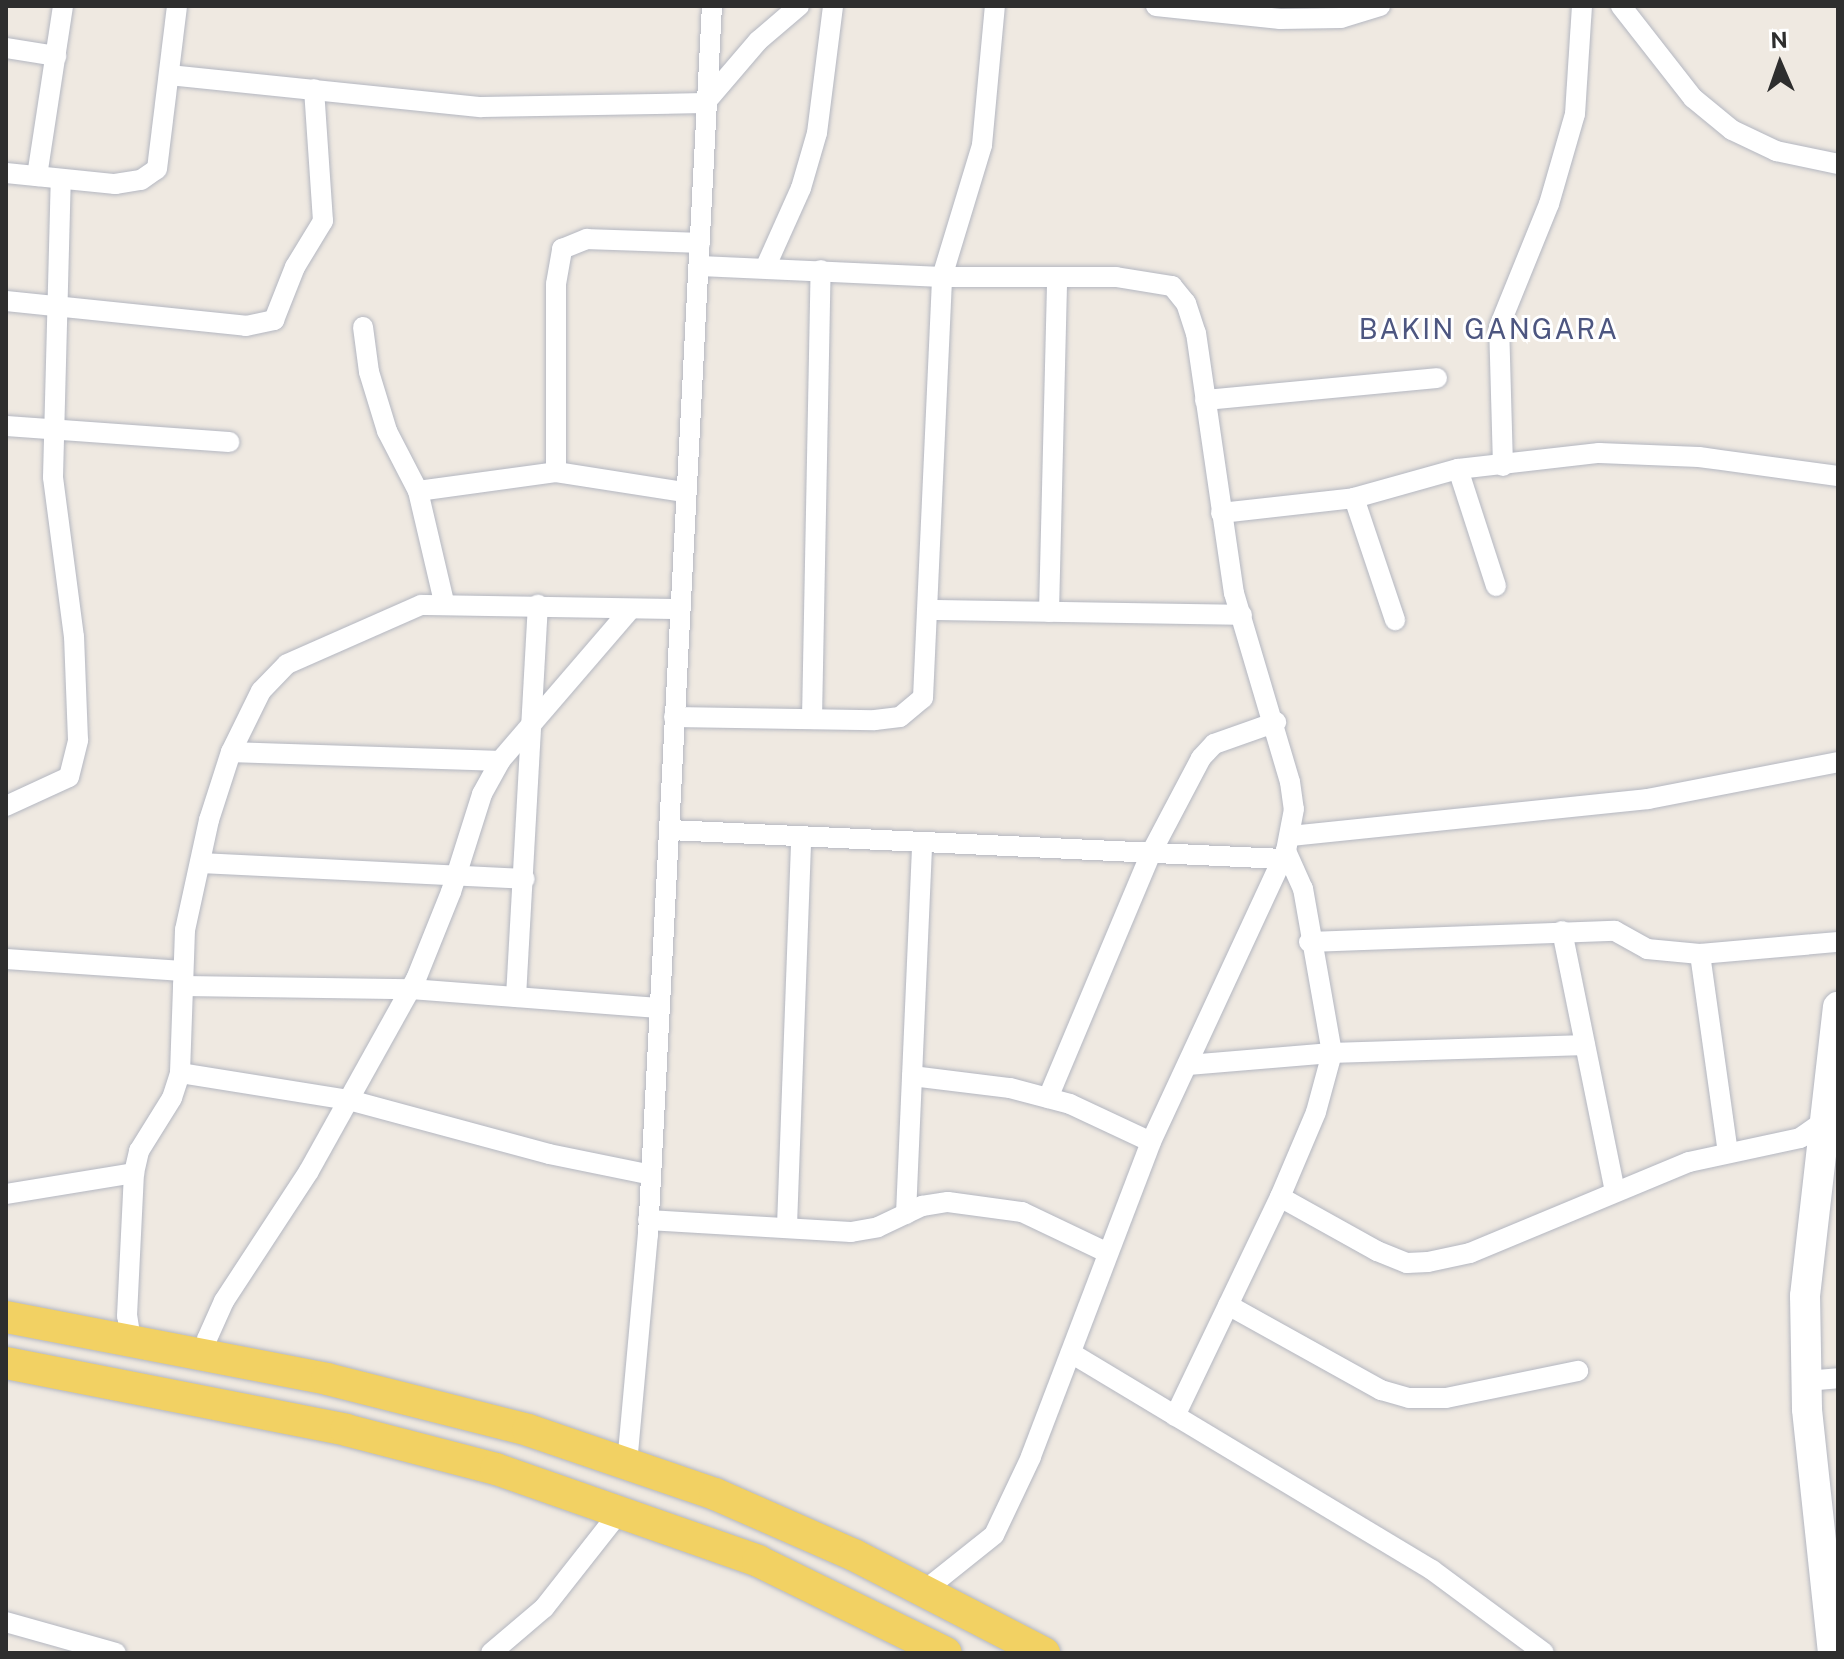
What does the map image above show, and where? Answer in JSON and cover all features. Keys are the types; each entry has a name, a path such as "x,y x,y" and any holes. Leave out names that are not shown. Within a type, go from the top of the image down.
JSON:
{"main road":[{"path":"6,1317 327,1379 528,1430 715,1494 925,1590 1044,1653"},
{"path":"6,1363 346,1430 622,1509 758,1561 946,1653"}],"street":[{"path":"37,176 63,6"},
{"path":"6,173 115,184 141,180 157,169 177,6"},
{"path":"627,1464 648,1220 647,1174 670,830 684,492 700,266 705,103 712,6"},
{"path":"169,75 481,107 705,103 758,41 799,6"},
{"path":"766,266 801,188 817,133 833,6"},
{"path":"674,717 875,720 913,710 923,698 931,610 942,277 982,145 995,6"},
{"path":"1156,6 1280,19 1341,18 1380,6"},
{"path":"1503,466 1499,327 1549,204 1575,114 1574,66 1582,6"},
{"path":"1621,6 1693,98 1732,130 1776,151 1838,164"},
{"path":"6,48 56,56"},
{"path":"6,301 246,326 274,320 295,267 323,221 314,89"},
{"path":"6,806 50,789 75,767 74,637 53,477 61,179"},
{"path":"556,472 556,284 562,249 587,239 700,243"},
{"path":"700,266 766,266 942,277 1116,277 1172,286 1186,303 1196,333 1221,513 1242,615 1276,722 1294,809 1287,849 1151,1142 1106,1252 1031,1457 994,1535 925,1590"},
{"path":"812,719 821,270"},
{"path":"1049,612 1057,278"},
{"path":"363,327 369,372 387,431 418,491 444,602"},
{"path":"1205,400 1437,378"},
{"path":"6,426 229,442"},
{"path":"1221,513 1354,498 1458,469 1599,453 1651,454 1838,476"},
{"path":"1458,469 1496,586"},
{"path":"418,491 556,472 684,492"},
{"path":"1354,498 1395,620"},
{"path":"131,1340 127,1316 134,1173 139,1151 172,1098 180,1073 185,930 231,752 261,691 287,664 387,616 444,602 630,610 679,609"},
{"path":"516,997 538,605"},
{"path":"207,1355 207,1339 224,1301 309,1171 411,989 457,876 482,794 500,761 630,610"},
{"path":"931,610 1242,615"},
{"path":"1048,1098 1151,853 1201,758 1214,744 1276,722"},
{"path":"231,752 500,761"},
{"path":"670,830 1151,853 1287,849 1648,799 1838,762"},
{"path":"787,1226 801,836"},
{"path":"906,1214 922,842"},
{"path":"1175,1416 1280,1197 1316,1112 1332,1053 1330,1025 1309,942 1303,889 1287,849"},
{"path":"200,863 525,879"},
{"path":"1562,931 1615,1191"},
{"path":"1309,942 1615,931 1647,949 1700,954 1838,942"},
{"path":"1700,954 1728,1153"},
{"path":"6,959 183,978 411,989 658,1008"},
{"path":"1833,1653 1806,1381 1805,1296 1830,1118 1838,1007"},
{"path":"1188,1065 1332,1053 1585,1045"},
{"path":"180,1073 349,1100 549,1154 647,1174"},
{"path":"912,1076 1048,1098 1151,1142"},
{"path":"1280,1197 1407,1263 1470,1253 1689,1162 1800,1138 1830,1118"},
{"path":"6,1194 134,1173"},
{"path":"648,1220 851,1232 948,1202 984,1204 1022,1212 1106,1252"},
{"path":"1228,1305 1381,1390 1409,1398 1446,1398 1578,1371"},
{"path":"1071,1353 1432,1570 1544,1653"},
{"path":"1806,1381 1838,1378"},
{"path":"491,1653 544,1608 622,1509"},
{"path":"6,1622 116,1653"}],"district":[{"name":"BAKIN GANGARA","path":"1489,329"}]}
